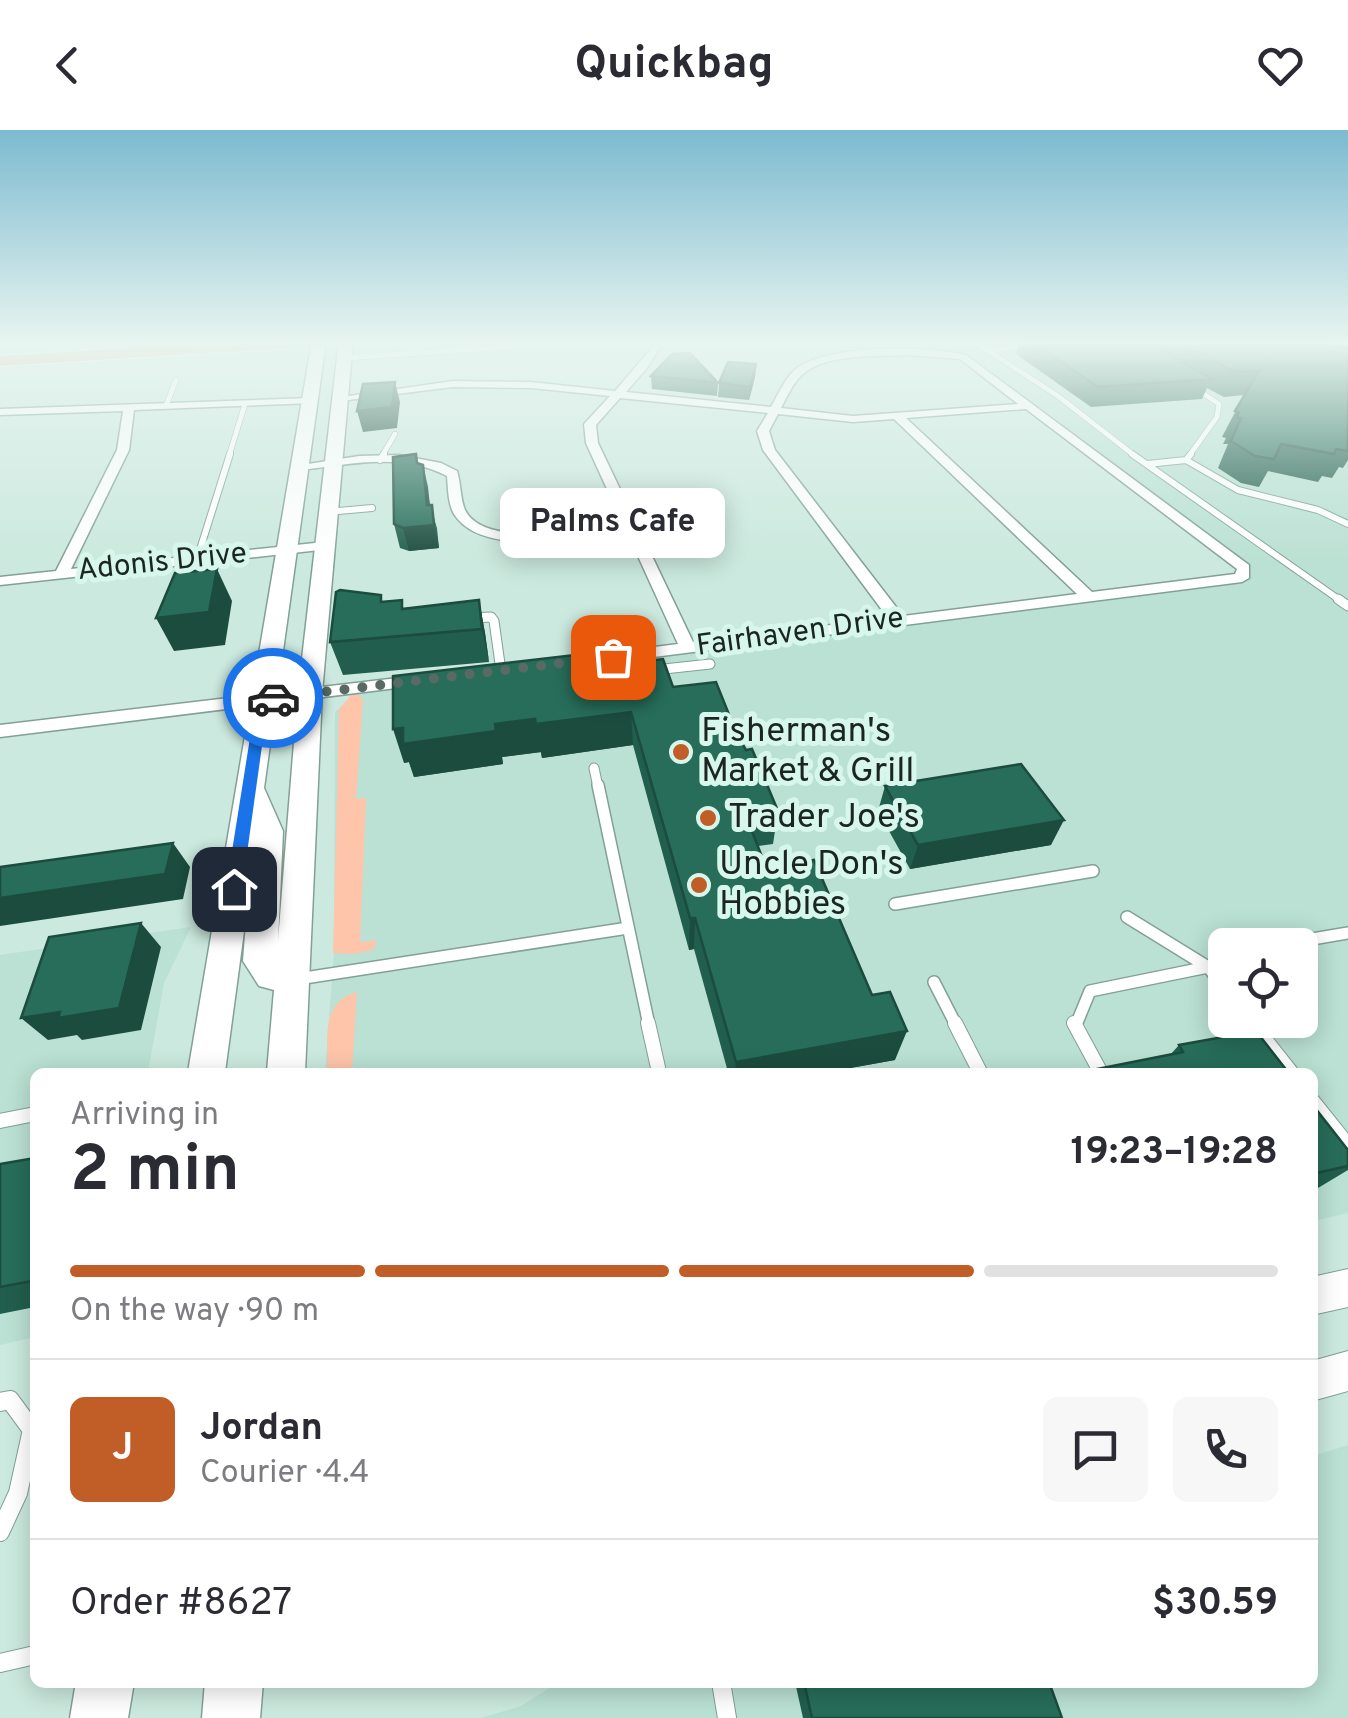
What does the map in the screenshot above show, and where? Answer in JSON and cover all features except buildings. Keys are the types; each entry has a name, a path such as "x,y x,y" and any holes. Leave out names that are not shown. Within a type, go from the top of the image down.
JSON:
{"main road":[{"path":"207,1068 308,415"},
{"path":"325,415 325,422 335,436"},
{"path":"286,1068 310,694 325,617 324,546 338,415"},
{"path":"249,786 268,831 260,961 271,976 294,980"},
{"path":"99,1718 105,1688"},
{"path":"231,1718 234,1688"}],"street":[{"path":"62,573 123,450 126,415"},
{"path":"597,415 590,424 592,443 688,648"},
{"path":"774,415 763,431 769,450 898,620"},
{"path":"810,415 853,419 920,415"},
{"name":"Fairhaven Drive","path":"538,666 1242,578 1244,568 1040,415"},
{"path":"898,417 1088,597"},
{"path":"300,466 380,460 438,464 454,474 460,512 472,525 488,533 530,538 630,527"},
{"name":"Adonis Drive","path":"0,581 324,546"},
{"path":"482,673 520,668"},
{"path":"0,731 445,677"},
{"path":"1318,1295 1348,1288"},
{"path":"1318,1378 1348,1371"}],"lane":[{"path":"197,559 242,415"},
{"path":"1083,415 1348,606"},
{"path":"1186,460 1217,415"},
{"path":"380,460 394,434"},
{"path":"1146,464 1186,460 1238,490 1337,517 1348,524"},
{"path":"1337,517 1348,507"},
{"path":"328,512 372,508"},
{"path":"466,618 491,617 494,621 501,671"},
{"path":"634,672 710,664"},
{"path":"594,768 659,1068"},
{"path":"895,904 1093,871"},
{"path":"1127,917 1208,967"},
{"path":"294,980 628,928"},
{"path":"1318,937 1348,932"},
{"path":"1098,1068 1074,1022 1090,992 1208,967"},
{"path":"934,982 978,1068"},
{"path":"1264,1038 1288,1068"},
{"path":"1318,1108 1348,1145"},
{"path":"0,1120 30,1115"},
{"path":"0,1402 10,1400 30,1427"},
{"path":"0,1532 18,1492 30,1439"},
{"path":"0,1663 30,1656"},
{"path":"722,1688 727,1718"}],"shaded area":[{"path":"1040,415 1348,415 1348,1213 1318,1220 1318,1068 325,1068 334,953 335,712 363,690 1250,577"},
{"path":"351,695 363,699 356,799 366,798 360,942 377,940 373,950 333,953 339,709"},
{"path":"191,927 164,983 149,1068 30,1068 30,1338 0,1345 0,955"},
{"path":"357,992 352,1068 327,1068 328,1023 345,997"},
{"path":"1348,1445 1348,1718 481,1718 521,1706 550,1688 1318,1688 1318,1454"}],"way so far":[{"path":"273,698 613,657"}],"place":[{"name":"Palms Cafe","path":"613,657"},
{"name":"Fisherman's Market & Grill","path":"681,752"},
{"name":"Trader Joe's","path":"708,818"},
{"name":"Uncle Don's Hobbies","path":"699,885"}],"route":[{"path":"234,889 262,700 273,698"}]}
